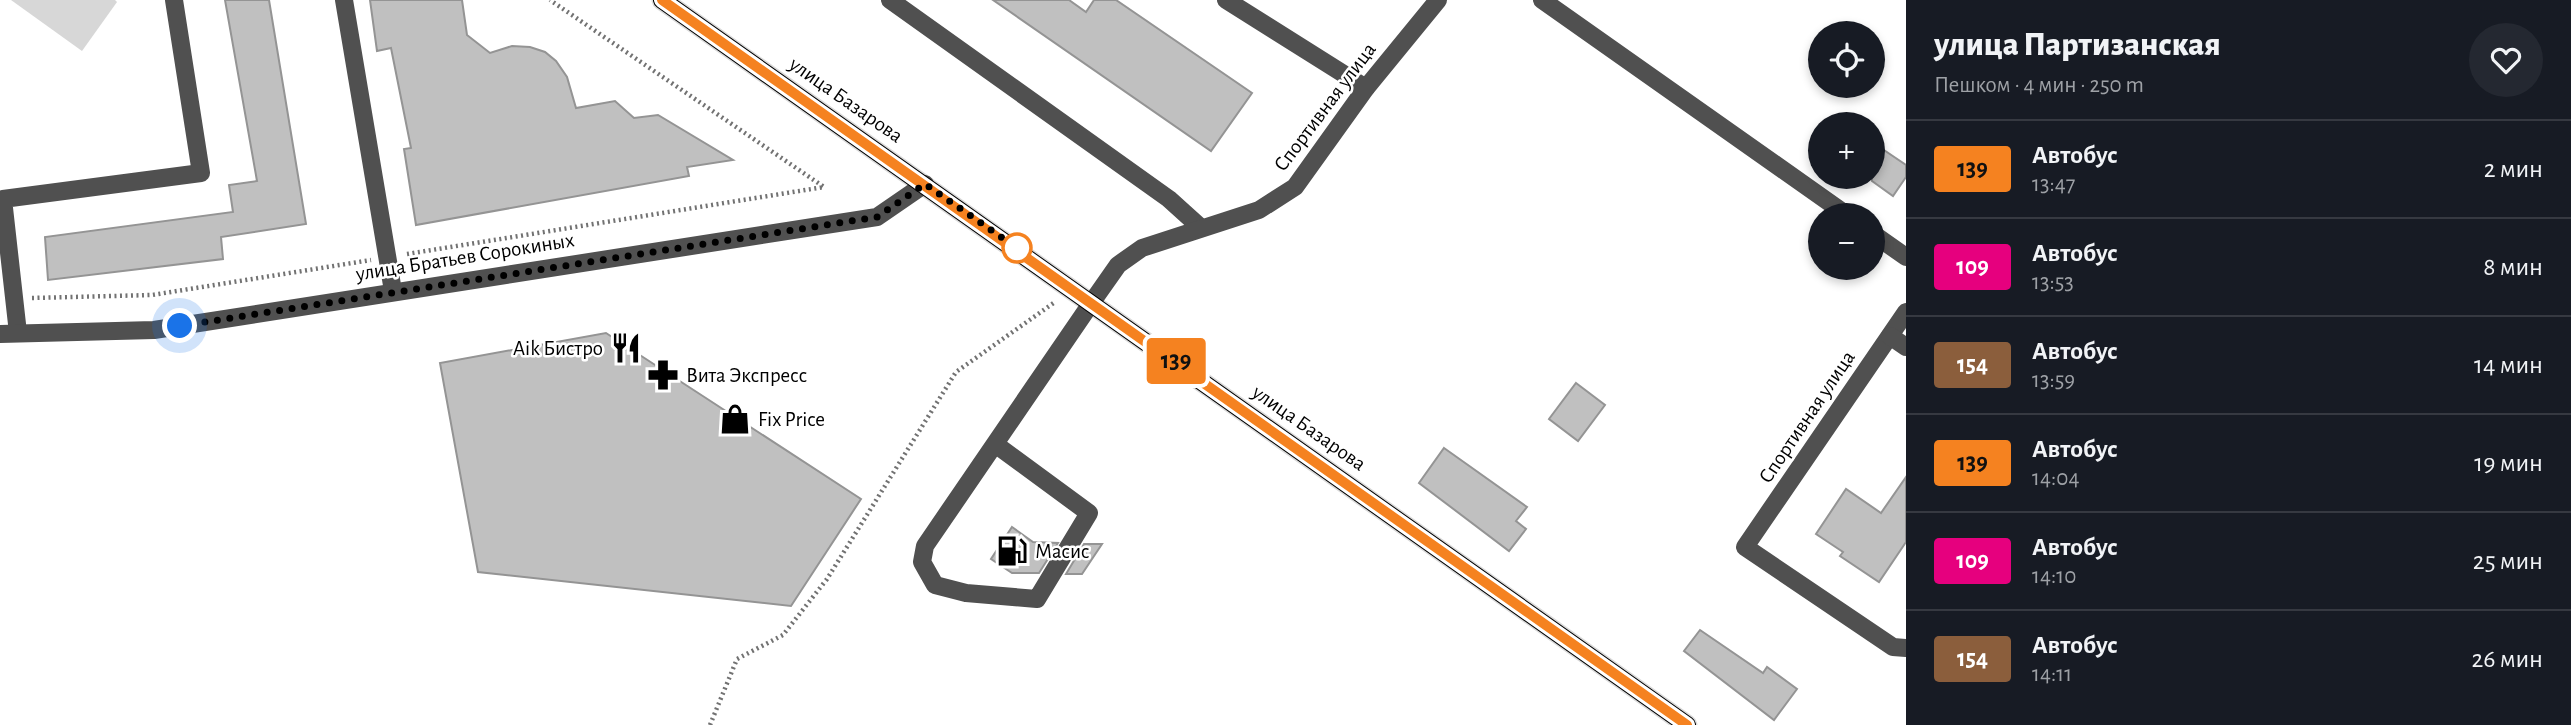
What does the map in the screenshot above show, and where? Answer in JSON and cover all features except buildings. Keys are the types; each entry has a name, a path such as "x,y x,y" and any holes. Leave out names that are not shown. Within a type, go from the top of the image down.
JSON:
{"main road":[{"name":"улица Базарова","path":"662,0 1688,725"}],"street":[{"path":"9,333 14,299 1,198 201,173 174,0"},
{"path":"344,0 393,291"},
{"path":"890,0 1169,199 1200,227"},
{"path":"1226,0 1366,88"},
{"name":"Спортивная улица","path":"995,444 1089,513 1037,599 947,589 935,585 922,562 925,546 1092,302 1118,265 1142,248 1259,210 1295,187 1366,88 1438,0"},
{"path":"1542,0 1830,203"},
{"name":"улица Братьев Сорокиных","path":"9,333 154,330 877,217 925,184"},
{"path":"1885,242 1906,257"},
{"name":"Спортивная улица","path":"1906,312 1745,547 1893,647 1906,648"},
{"path":"1890,336 1906,347"}],"path":[{"path":"14,299 152,295 824,187 550,0"},
{"path":"710,725 737,659 783,635 827,579 956,372 1074,289"}],"shaded area":[{"path":"11,0 115,0 117,2 82,51"}],"bus line":[{"name":"139","path":"662,0 1687,725"}],"place":[{"name":"Aik Бистро","path":"626,348"},
{"name":"Вита Экспресс","path":"663,375"},
{"name":"Fix Price","path":"735,419"},
{"name":"Масис","path":"1012,551"}],"route":[{"path":"180,326 877,217 925,184 1017,248"}]}
